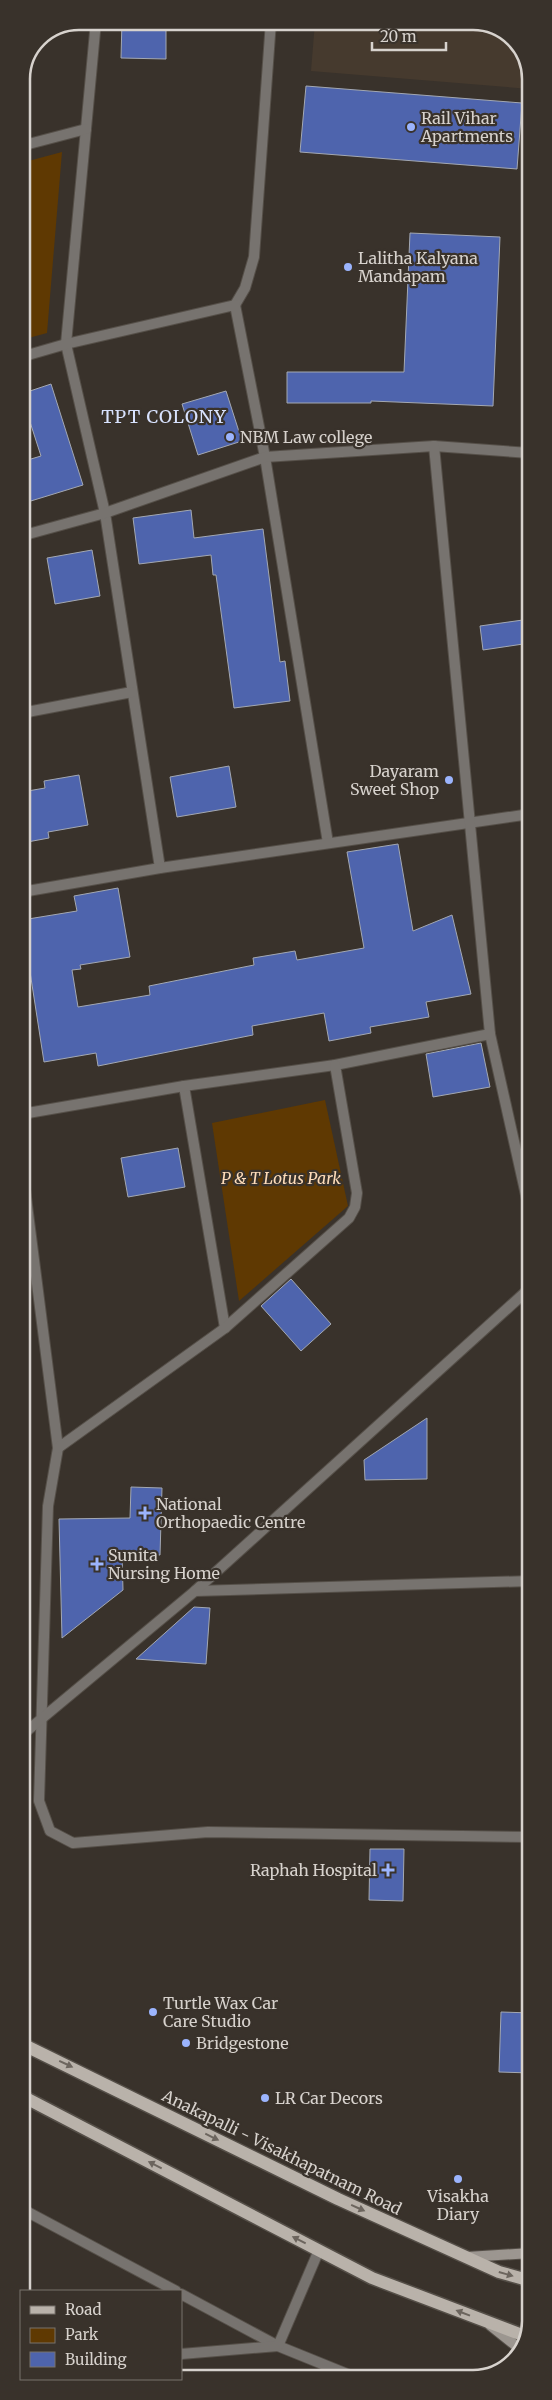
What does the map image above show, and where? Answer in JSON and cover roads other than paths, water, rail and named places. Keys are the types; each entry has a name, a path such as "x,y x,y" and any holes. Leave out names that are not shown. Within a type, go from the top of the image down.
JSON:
{"main road":[{"name":"Anakapalli - Visakhapatnam Road","path":"30,2048 330,2196 498,2272 522,2279"},
{"path":"30,2100 372,2278 520,2334"},
{"path":"466,2257 522,2254"},
{"path":"487,2322 515,2345"}],"street":[{"path":"95,30 66,344 105,513 160,868"},
{"path":"270,30 254,257 245,288 235,305 265,457 328,843"},
{"path":"30,144 86,130"},
{"path":"30,354 66,344 235,305"},
{"path":"434,446 490,1034 522,1177"},
{"path":"30,534 105,513 265,457 434,446 522,452"},
{"path":"30,711 132,692"},
{"path":"30,891 160,868 522,815"},
{"path":"30,1113 184,1086 335,1065 490,1034"},
{"path":"58,1448 225,1328 349,1218 355,1207 357,1193 335,1065"},
{"path":"184,1086 225,1328"},
{"path":"30,1229 58,1448 48,1506 39,1802 50,1831 73,1843 208,1832 522,1837"},
{"path":"30,1729 195,1591 522,1295"},
{"path":"195,1591 522,1581"},
{"path":"30,2214 174,2290"},
{"path":"278,2346 319,2250"},
{"path":"182,2295 278,2346 337,2370"},
{"path":"182,2354 278,2346"}],"place":[{"name":"Rail Vihar Apartments","path":"411,127"},
{"name":"Lalitha Kalyana Mandapam","path":"348,267"},
{"name":"NBM Law college","path":"230,437"},
{"name":"Dayaram Sweet Shop","path":"449,780"},
{"name":"National Orthopaedic Centre","path":"145,1513"},
{"name":"Sunita Nursing Home","path":"97,1564"},
{"name":"Raphah Hospital","path":"388,1870"},
{"name":"Turtle Wax Car Care Studio","path":"153,2012"},
{"name":"Bridgestone","path":"186,2043"},
{"name":"LR Car Decors","path":"265,2098"},
{"name":"Visakha Diary","path":"458,2179"}],"district":[{"name":"TPT COLONY","path":"164,417"}],"park label":[{"name":"P & T Lotus Park","path":"281,1178"}]}
